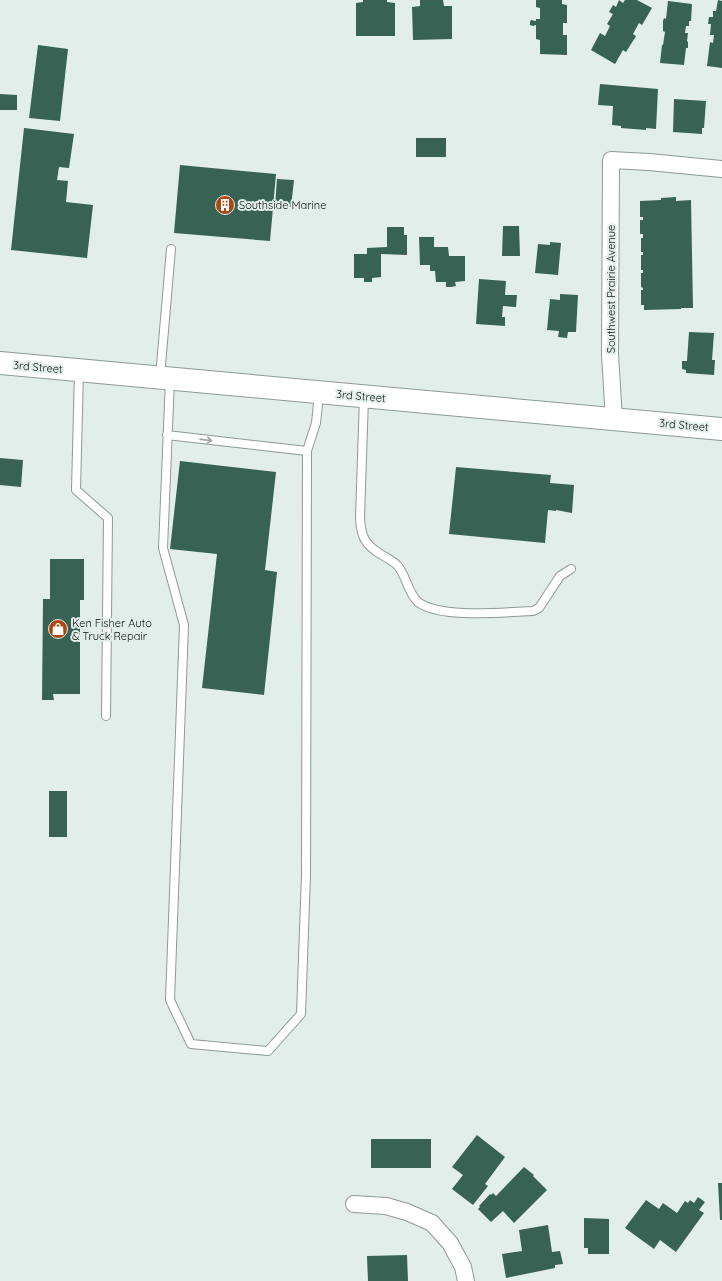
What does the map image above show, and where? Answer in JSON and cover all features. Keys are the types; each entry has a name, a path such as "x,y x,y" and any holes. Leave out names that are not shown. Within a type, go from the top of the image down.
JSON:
{"highway":[{"name":"3rd Street","path":"0,363 722,429"}],"street":[{"name":"Southwest Prairie Avenue","path":"614,419 610,355 611,160 722,169"},
{"path":"354,1204 386,1206 407,1212 432,1223 450,1243 462,1267 466,1281"}],"lane":[{"path":"171,249 165,378 167,435 163,548 184,624 170,1000 191,1044 268,1051 301,1014 306,875 307,451 316,423 319,392"},
{"path":"79,370 76,490 108,518 106,716"},
{"path":"364,396 360,518 361,531 365,542 375,551 396,564 403,572 410,592 418,602 430,609 454,613 533,611 539,608 560,576 571,569"},
{"path":"167,435 307,451"}],"building":[{"path":"363,0 387,0 387,2 395,3 395,36 356,36 356,3 363,2"},
{"path":"420,0 443,0 444,6 452,6 452,39 413,40 412,7 420,6"},
{"path":"536,0 562,0 562,4 567,5 567,23 563,23 563,35 567,35 567,55 540,54 540,40 536,39 536,25 530,25 531,20 536,21 536,19 540,19 540,8 536,7"},
{"path":"619,0 623,3 625,0 637,0 652,8 642,25 639,23 633,34 636,36 626,52 623,50 615,64 591,50 600,33 605,36 610,26 607,24 613,14 609,12 613,5 616,7"},
{"path":"718,0 722,1 722,68 707,66 710,42 713,43 714,35 710,35 711,24 708,24 709,17 713,17 713,11 716,11"},
{"path":"668,1 692,4 691,21 689,21 689,26 686,26 685,33 688,33 688,48 686,48 684,65 660,63 665,32 663,31 663,21 664,18 666,19"},
{"path":"38,45 68,49 60,121 29,118"},
{"path":"600,84 658,89 656,129 646,128 646,130 621,128 621,126 612,125 613,106 598,105"},
{"path":"0,94 17,95 17,110 0,110"},
{"path":"674,99 706,101 704,128 702,128 702,134 673,132"},
{"path":"24,128 74,134 69,168 59,167 57,180 68,181 66,202 93,205 87,258 11,250"},
{"path":"416,138 446,138 446,157 416,157"},
{"name":"Southside Marine","path":"180,165 276,174 270,241 174,233"},
{"path":"277,179 294,180 291,207 275,206"},
{"path":"676,197 676,201 691,200 693,308 644,310 644,305 641,305 641,290 643,290 643,288 641,287 641,273 643,273 643,270 641,270 641,255 643,255 643,252 641,252 641,238 643,238 643,234 640,234 640,220 643,220 643,217 640,217 640,201 661,200 661,198"},
{"path":"503,226 519,226 520,256 502,256"},
{"path":"387,227 404,227 404,235 407,235 407,255 381,254 381,277 372,278 372,282 364,282 364,278 354,278 354,254 367,254 367,248 387,247"},
{"path":"419,237 434,237 434,247 448,247 449,256 465,256 465,281 455,282 456,286 451,287 446,287 446,282 436,282 435,271 430,271 430,265 420,265"},
{"path":"550,242 561,243 558,275 535,273 538,244 550,245"},
{"path":"479,279 506,281 505,295 517,295 516,307 503,306 502,317 505,317 505,326 476,324"},
{"path":"560,294 578,295 576,332 568,332 567,338 558,337 559,331 547,330 550,299 560,300"},
{"path":"689,332 714,333 712,360 715,360 714,375 686,373 686,370 682,369 682,361 687,361"},
{"path":"0,458 23,460 21,487 0,485"},
{"path":"180,461 276,472 265,570 277,572 264,695 202,688 217,554 170,549"},
{"path":"456,467 551,475 550,483 574,485 572,513 548,510 545,543 449,534"},
{"path":"50,559 84,559 84,600 80,600 80,694 53,694 54,700 42,700 43,599 50,599"},
{"path":"49,791 67,791 67,837 49,837"},
{"path":"477,1135 505,1157 485,1184 488,1186 473,1205 452,1189 463,1175 452,1167"},
{"path":"371,1139 431,1139 431,1168 371,1168"},
{"path":"524,1167 534,1175 533,1176 547,1190 514,1223 503,1211 491,1222 478,1209 480,1207 479,1206 490,1194 491,1195 493,1193 496,1196"},
{"path":"718,1183 722,1183 722,1220 720,1220"},
{"path":"698,1197 705,1202 699,1210 704,1213 676,1252 660,1240 654,1249 625,1228 646,1200 659,1209 663,1203 677,1213 685,1201 688,1203 690,1200 694,1203"},
{"path":"584,1218 609,1219 609,1254 588,1254 588,1248 584,1248"},
{"path":"548,1225 552,1252 560,1251 563,1264 555,1265 555,1268 506,1278 502,1254 522,1251 519,1230"},
{"path":"407,1255 408,1281 368,1281 367,1256"}],"place":[{"name":"Southside Marine","path":"225,205"},
{"name":"Ken Fisher Auto & Truck Repair","path":"58,629"}]}
